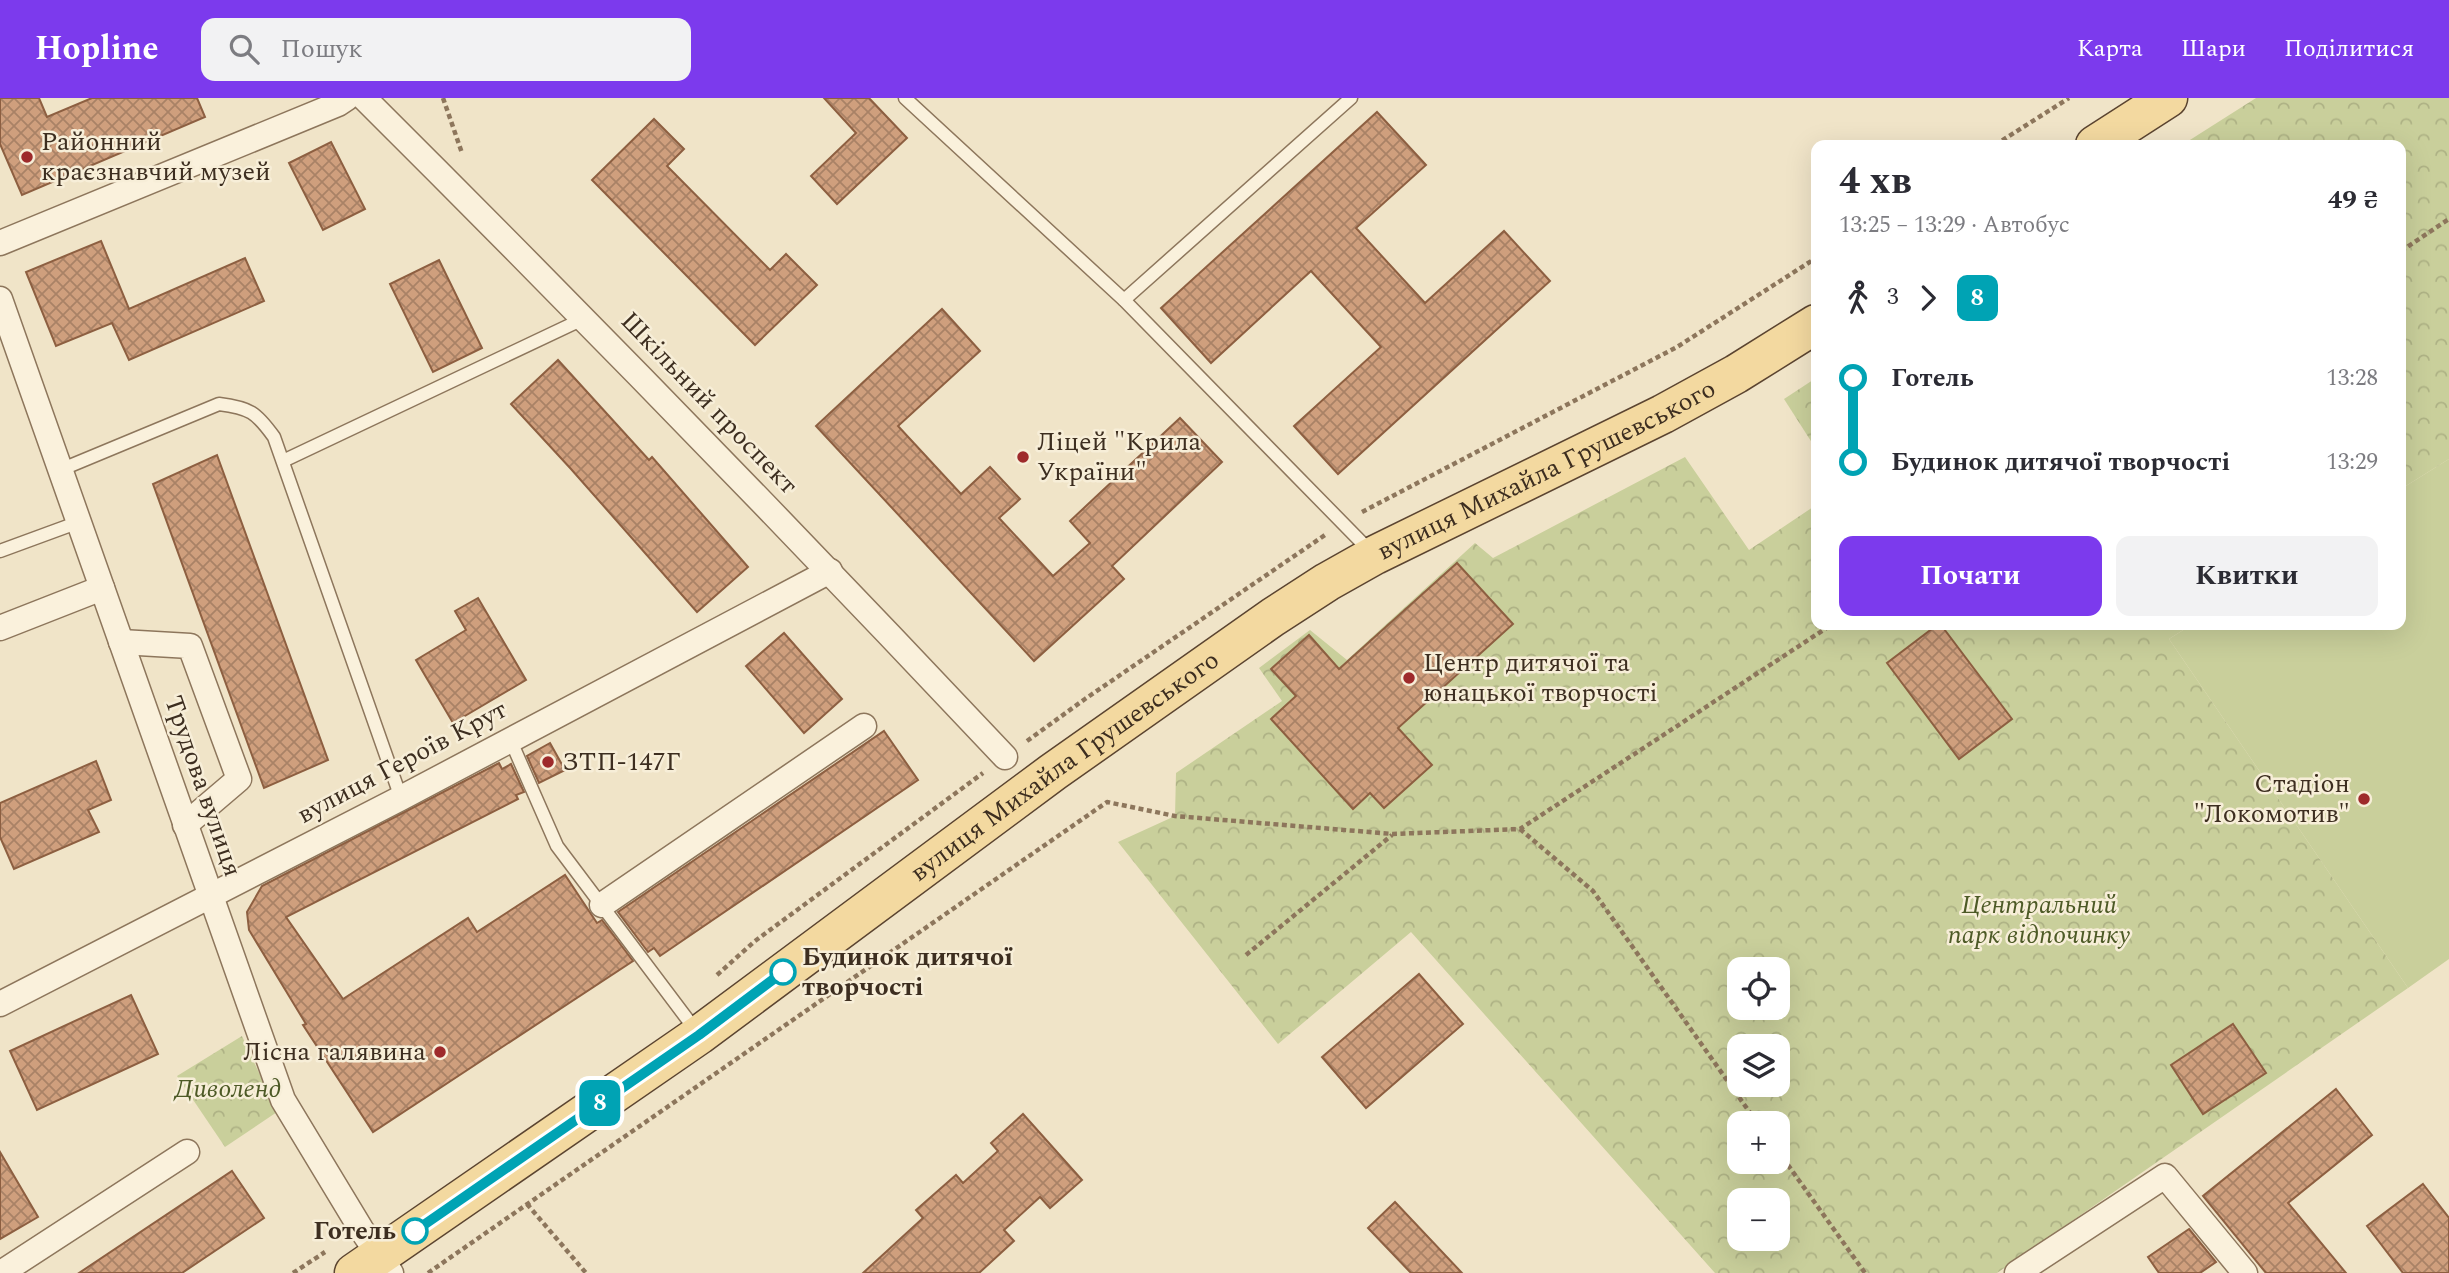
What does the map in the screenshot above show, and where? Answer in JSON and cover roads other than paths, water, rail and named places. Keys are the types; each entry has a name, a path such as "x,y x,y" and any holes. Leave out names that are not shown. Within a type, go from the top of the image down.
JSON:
{"main road":[{"path":"2103,140 2168,98"},
{"name":"вулиця Михайла Грушевського","path":"371,1258 689,1022 1327,582 1375,555 1663,414 1736,374 1811,327"}],"street":[{"path":"0,243 347,98"},
{"name":"Шкільний проспект","path":"364,98 585,318 830,571 1005,757"},
{"name":"Трудова вулиця","path":"0,299 283,1100 371,1258"},
{"name":"вулиця Героїв Крут","path":"0,1004 401,798 830,571"},
{"path":"0,628 102,588"},
{"path":"121,642 190,646 239,779 186,825"},
{"path":"602,905 864,726"},
{"path":"1,1273 187,1152"},
{"path":"2017,1273 2165,1176 2245,1273"}],"lane":[{"path":"905,98 1124,300 1375,555"},
{"path":"1124,300 1351,98"},
{"path":"283,461 585,318"},
{"path":"60,470 219,404 243,407 261,419 274,437 283,461 401,798"},
{"path":"0,551 79,522"},
{"path":"510,739 557,846 689,1022"}],"place":[{"name":"Районний краєзнавчий музей","path":"27,157"},
{"name":"Ліцей \"Крила України\"","path":"1023,457"},
{"name":"Центр дитячої та юнацької творчості","path":"1409,678"},
{"name":"ЗТП-147Г","path":"548,762"},
{"name":"Стадіон \"Локомотив\"","path":"2364,799"},
{"name":"Будинок дитячої творчості","path":"783,972"},
{"name":"Лісна галявина","path":"440,1052"},
{"name":"Готель","path":"415,1231"}],"park label":[{"name":"Центральний парк відпочинку","path":"2039,920"},
{"name":"Диволенд","path":"228,1089"}]}
